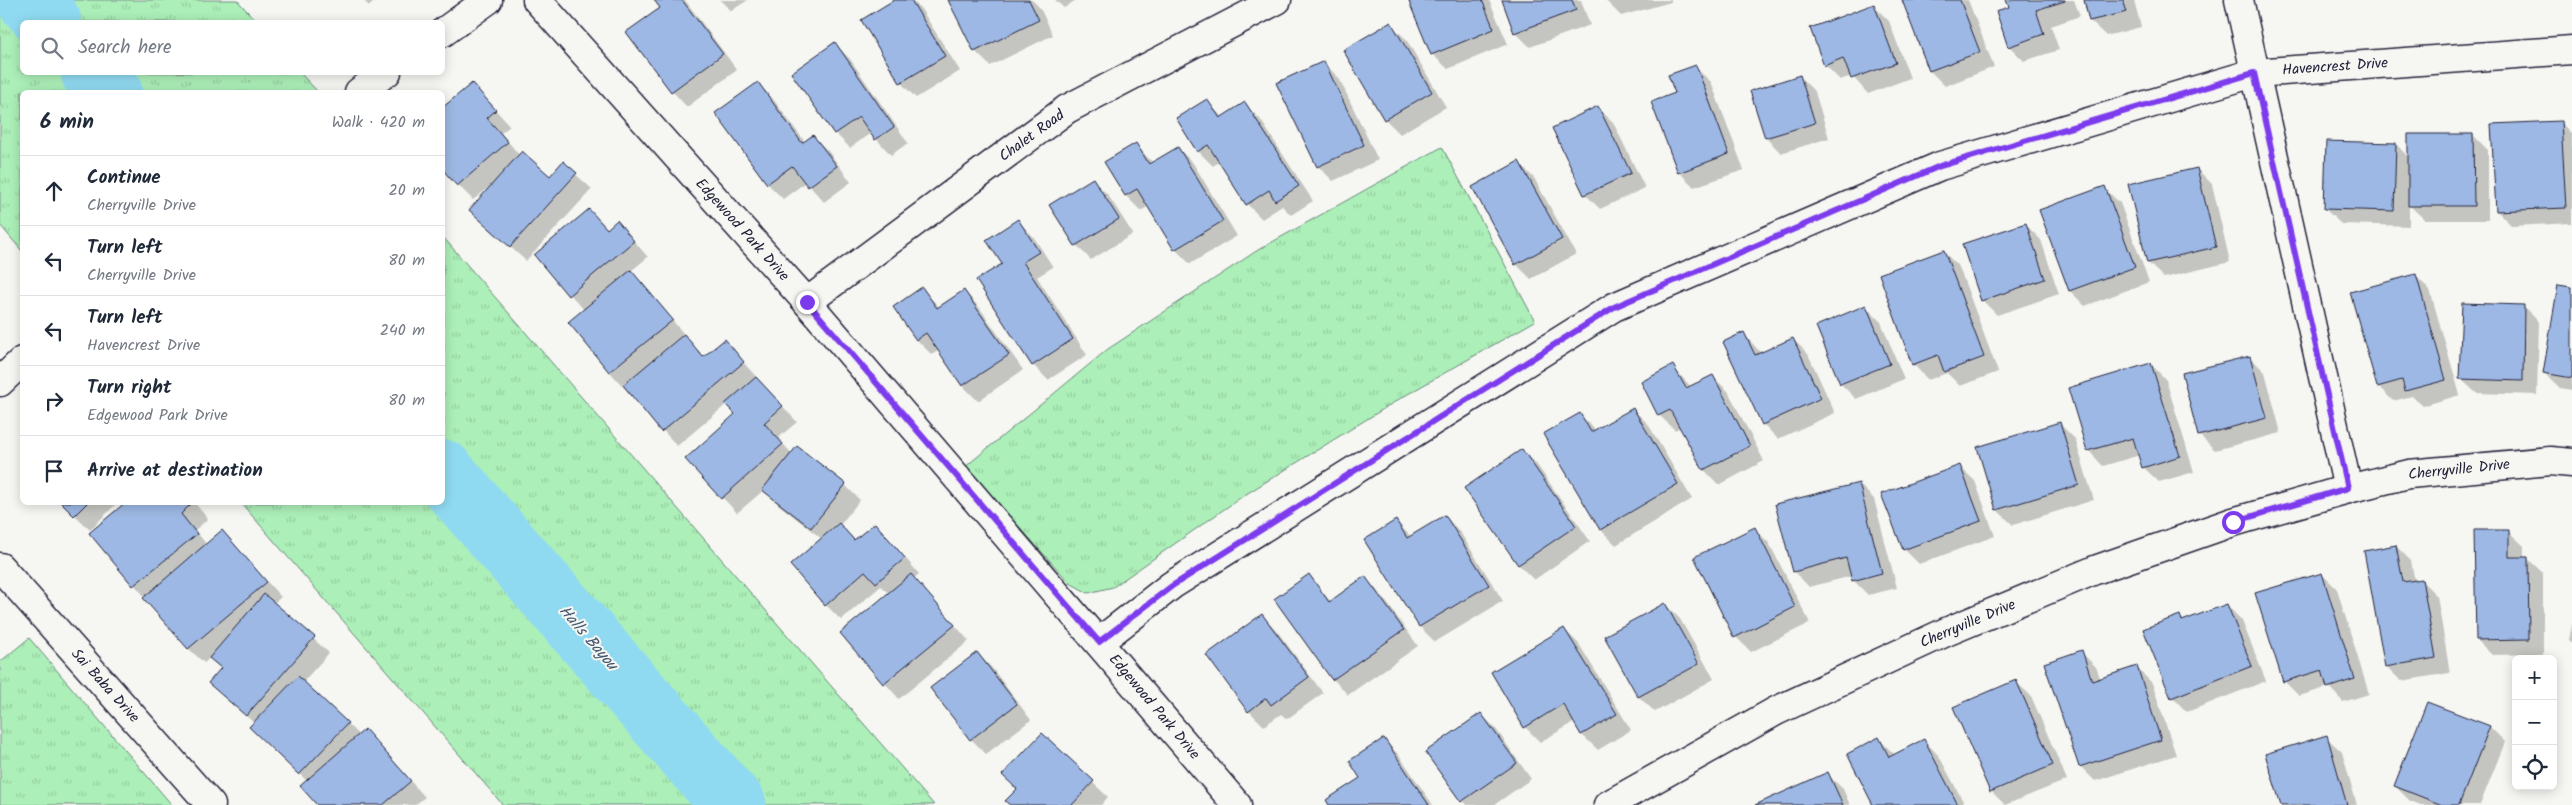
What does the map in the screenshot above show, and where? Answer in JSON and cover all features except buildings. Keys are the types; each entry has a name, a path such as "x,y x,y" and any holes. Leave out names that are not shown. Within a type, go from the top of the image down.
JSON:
{"street":[{"path":"445,31 488,0"},
{"name":"Edgewood Park Drive","path":"537,0 807,302 1237,805"},
{"name":"Chalet Road","path":"807,302 1068,109 1276,0"},
{"path":"2239,0 2348,488"},
{"name":"Havencrest Drive","path":"1099,642 1172,586 1614,307 1940,166 2254,73 2572,50"},
{"path":"362,90 383,75"},
{"path":"0,382 20,363"},
{"name":"Cherryville Drive","path":"1608,805 1776,711 1946,632 2095,570 2233,522 2348,488 2409,474 2479,466 2550,461 2572,464"},
{"name":"Sai Baba Drive","path":"0,567 211,805"}],"green space":[{"path":"0,0 237,0 255,20 20,20 20,75 302,75 316,90 20,90 20,249 0,225"},
{"path":"1442,147 1535,321 1401,398 1243,496 1113,587 1088,593 1070,583 965,467 1108,349 1258,250"},
{"path":"445,239 934,805 503,805 243,505 445,505"},
{"path":"29,638 172,805 0,805 0,662"}],"waterway":[{"name":"Halls Bayou","path":"29,0 47,20"},
{"name":"Halls Bayou","path":"96,75 108,90"},
{"name":"Halls Bayou","path":"445,475 734,805"}],"route":[{"path":"807,302 1099,642 1172,586 1614,307 1940,166 2254,73 2348,488 2233,522"}]}
